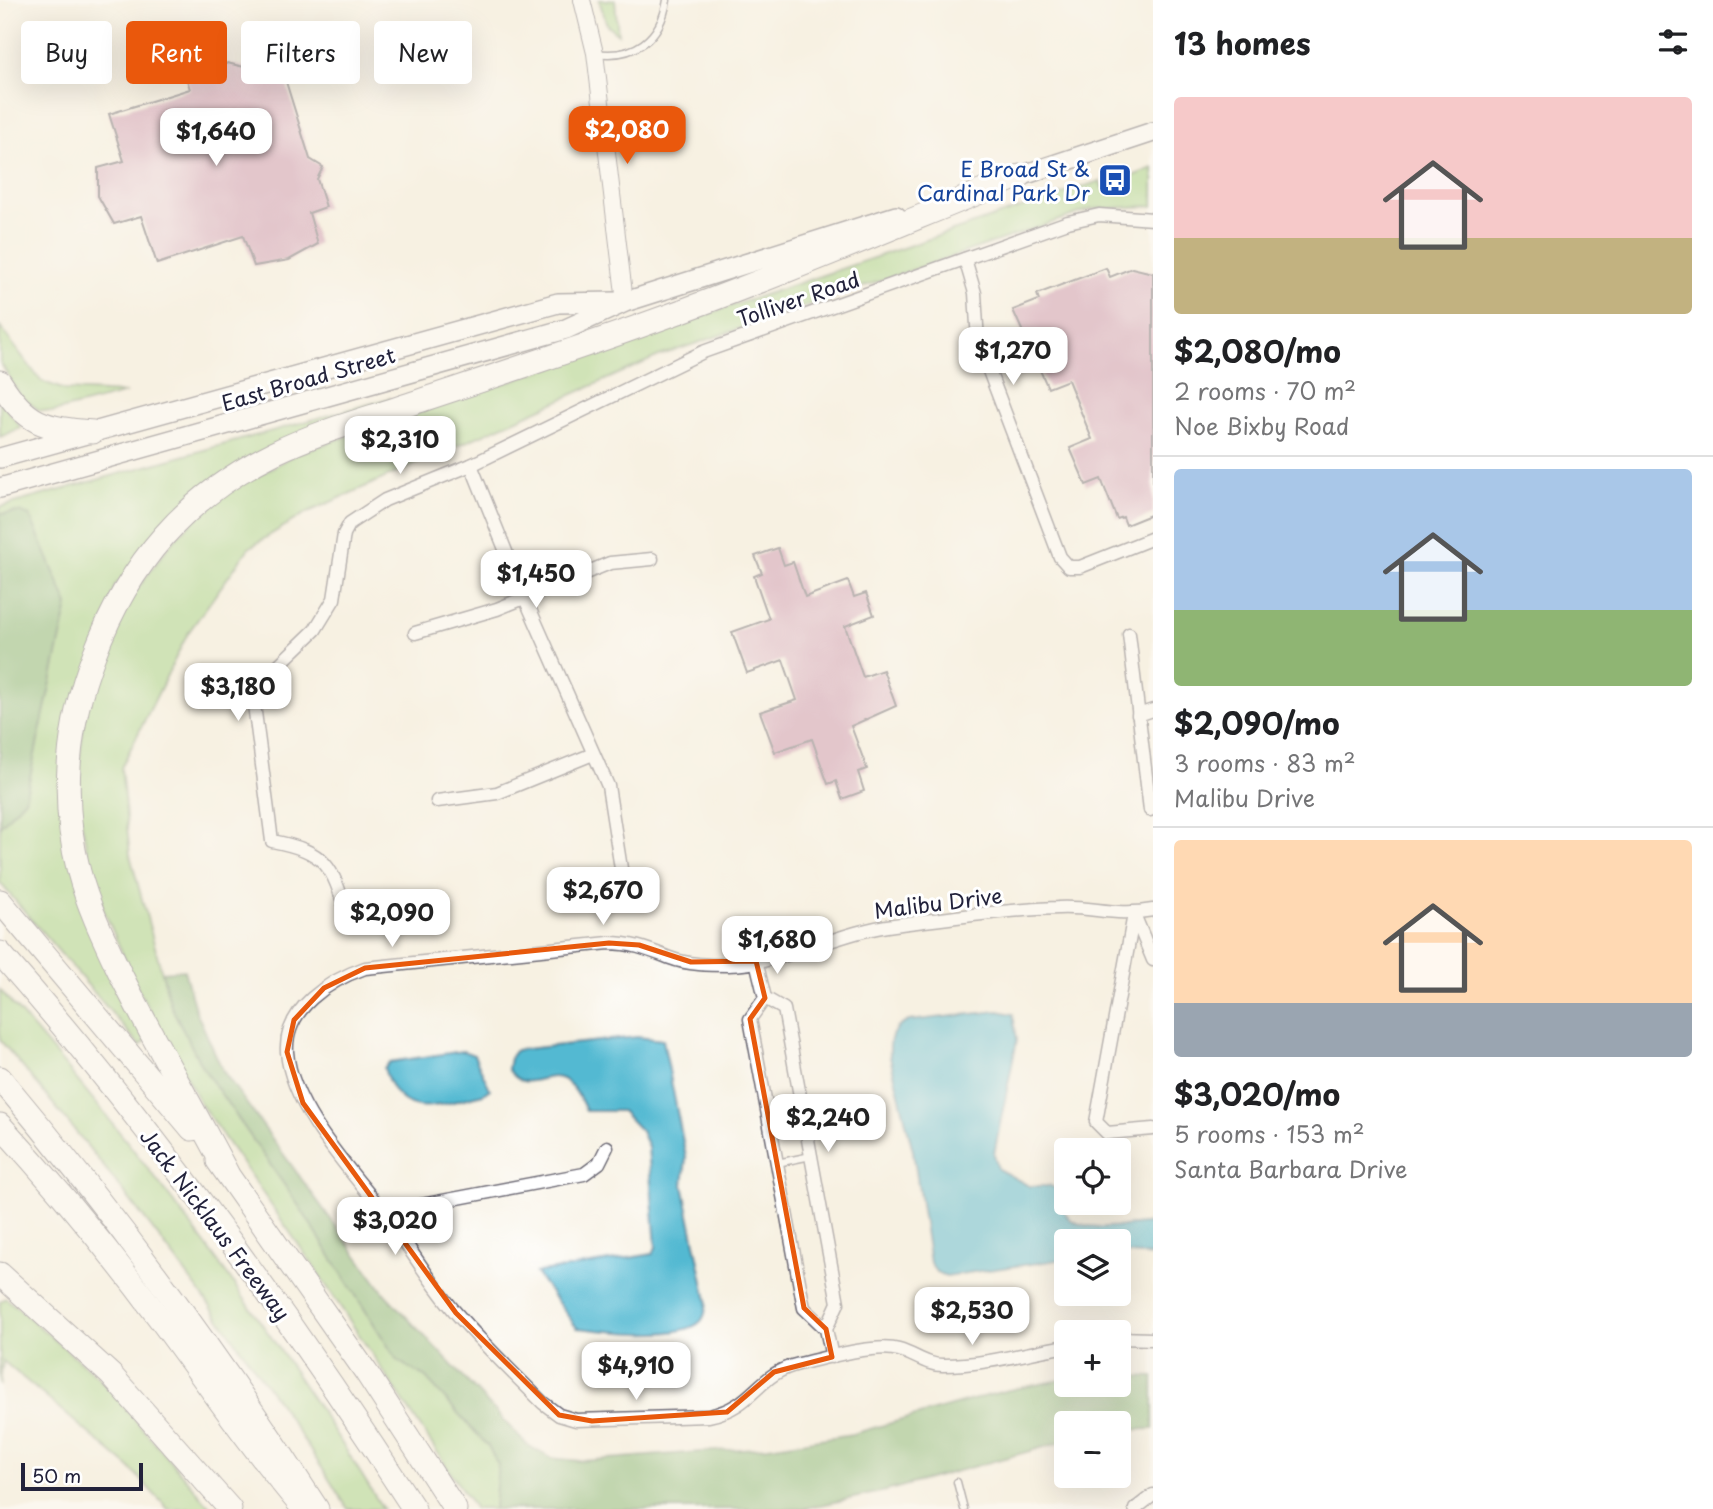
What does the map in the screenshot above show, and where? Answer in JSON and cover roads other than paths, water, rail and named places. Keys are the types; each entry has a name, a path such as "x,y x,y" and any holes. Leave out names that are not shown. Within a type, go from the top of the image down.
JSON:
{"highway":[{"path":"227,1174 147,1028 95,917 79,873 69,809 70,737 78,699 123,588 157,544 191,506 276,452 335,429 656,320 1020,176"},
{"path":"0,382 24,415 65,430 93,432"},
{"path":"0,901 227,1174 366,1372 454,1509"},
{"name":"Jack Nicklaus Freeway","path":"0,953 159,1145 250,1265 414,1509"},
{"path":"0,1078 55,1143 174,1299 317,1509"},
{"path":"0,1125 42,1171 159,1318 265,1464 303,1509"},
{"path":"0,1274 111,1375 230,1509"}],"main road":[{"name":"East Broad Street","path":"0,488 566,329 625,302 1153,132"},
{"name":"East Broad Street","path":"0,458 558,303 625,302"}],"street":[{"path":"582,0 595,53 625,302"},
{"name":"Tolliver Road","path":"348,918 333,871 317,855 272,841 257,749 253,697 257,686 314,630 334,599 344,534 350,523 385,500 471,465 704,352 1068,222 1098,215 1153,219"},
{"path":"965,259 971,272 978,311 978,342 1060,557 1069,567 1080,567 1153,538"},
{"path":"471,465 524,596 608,786 625,894"},
{"path":"415,633 465,620 610,564 652,559"},
{"path":"1129,634 1150,810"},
{"path":"1138,715 1153,710"},
{"path":"437,801 496,793 593,754"},
{"name":"Malibu Drive","path":"384,1212 303,1103 293,1079 287,1052 294,1020 324,988 343,975 365,968 609,943 639,945 672,959 733,965 816,947 841,936 890,925 1061,907 1133,914 1153,910"},
{"path":"1133,914 1153,960"},
{"path":"1133,914 1096,1122 1107,1133 1153,1129"},
{"path":"757,961 765,998 784,1009 838,1303 826,1328"},
{"path":"765,998 750,1019 804,1308 826,1328 832,1357"},
{"path":"607,1147 599,1163 584,1174 384,1212 456,1313 542,1403 559,1415 576,1420 709,1416 739,1406 774,1372 881,1348 898,1349 941,1366 970,1364 1054,1348"},
{"path":"1131,1338 1153,1339"}],"lane":[{"path":"595,53 613,56 631,53 655,35 667,0"},
{"path":"777,1163 811,1156"},
{"path":"957,1482 964,1509"}],"water":[{"path":"998,1011 1013,1014 1017,1040 994,1154 998,1169 1029,1186 1054,1188 1054,1215 1067,1215 1074,1222 1095,1227 1153,1223 1153,1256 1131,1254 1131,1229 1054,1229 1054,1261 946,1276 936,1272 930,1263 913,1151 890,1057 890,1044 895,1031 909,1021"},
{"path":"637,1037 663,1040 686,1157 683,1185 707,1301 706,1312 701,1321 677,1331 642,1333 577,1328 536,1273 653,1254 656,1247 648,1147 641,1131 622,1111 586,1111 575,1091 565,1081 555,1077 527,1081 517,1079 508,1069 510,1058 516,1050"},
{"path":"463,1051 474,1055 490,1089 483,1094 437,1105 411,1104 400,1098 391,1086 384,1068 390,1062"}],"place":[{"name":"E Broad St & Cardinal Park Dr","path":"1115,180"}]}
